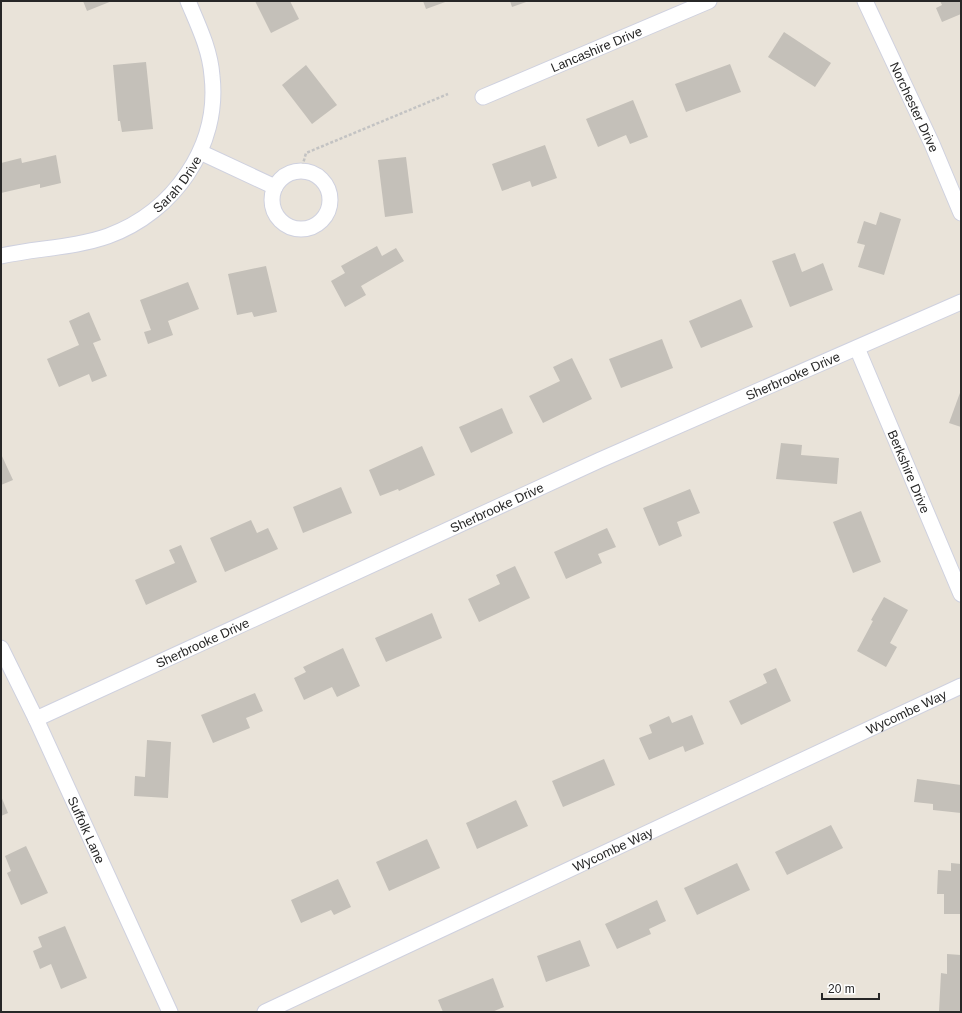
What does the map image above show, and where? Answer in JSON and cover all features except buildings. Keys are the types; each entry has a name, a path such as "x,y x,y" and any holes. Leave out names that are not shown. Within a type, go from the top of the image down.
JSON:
{"street":[{"name":"Sarah Drive","path":"1,256 108,236 135,224 157,209 176,190 189,173 200,152 209,122 212,102 212,76 207,47 188,1"},
{"name":"Lancashire Drive","path":"483,97 709,1"},
{"name":"Norchester Drive","path":"865,1 932,144 961,213"},
{"path":"200,152 275,187"},
{"path":"301,171 315,174 327,186 330,195 330,205 320,222 312,227 302,229 283,223 273,206 272,196 275,187 286,175 301,171"},
{"name":"Sherbrooke Drive","path":"36,719 600,460 961,302"},
{"name":"Berkshire Drive","path":"857,348 961,594"},
{"name":"Suffolk Lane","path":"1,648 36,719 170,1012"},
{"name":"Wycombe Way","path":"265,1012 961,686"}],"path":[{"path":"301,171 306,153 448,94"}]}
